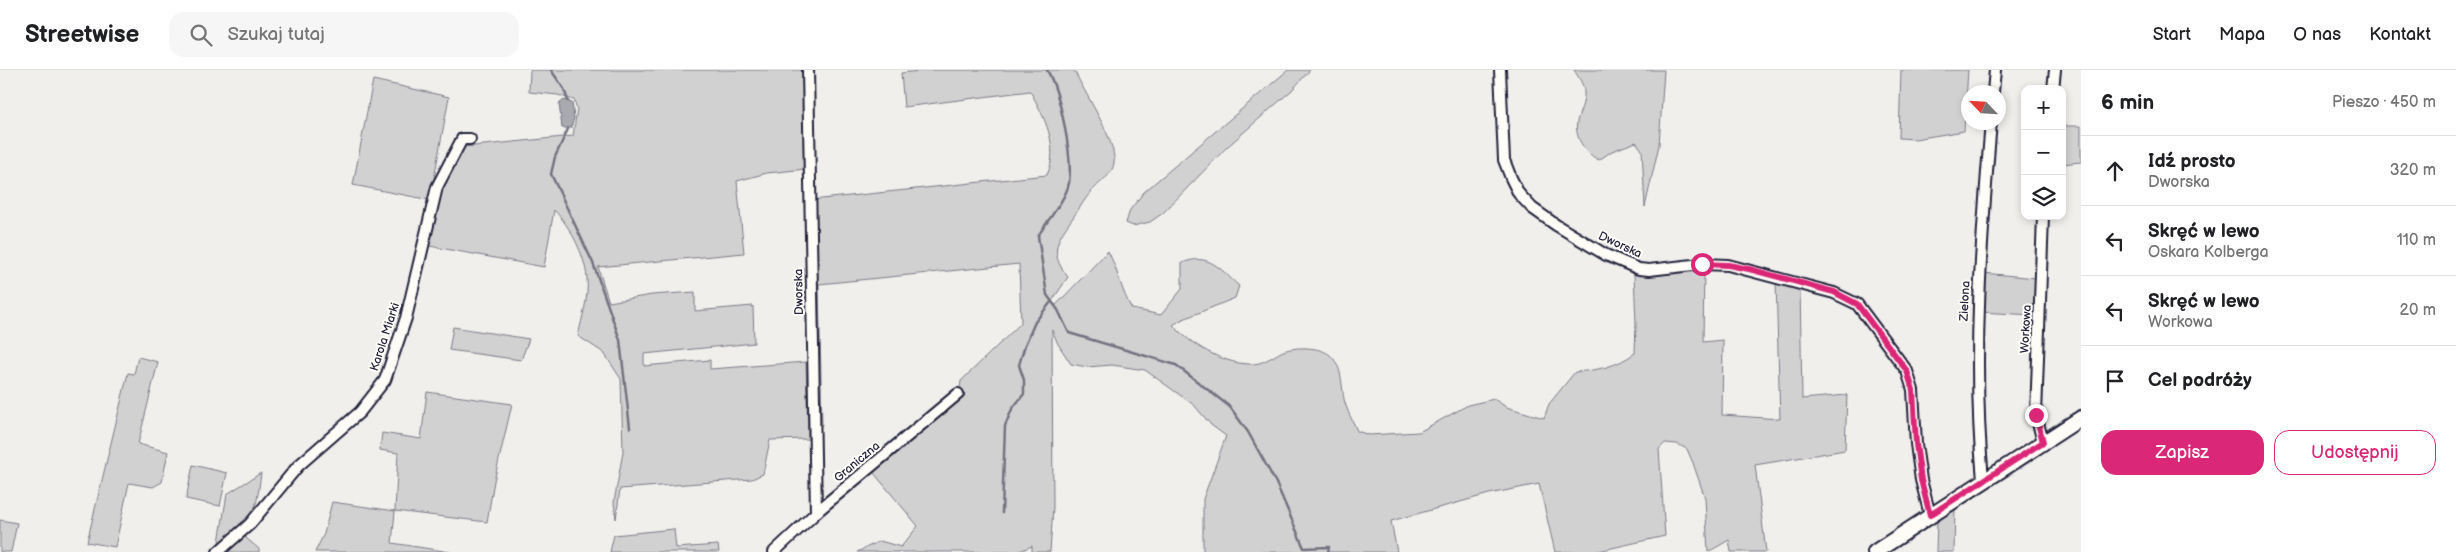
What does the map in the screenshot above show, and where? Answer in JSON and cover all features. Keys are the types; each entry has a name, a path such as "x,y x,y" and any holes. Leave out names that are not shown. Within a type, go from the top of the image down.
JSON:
{"main road":[{"path":"1875,552 2081,418"}],"street":[{"name":"Dworska","path":"808,70 816,512"},
{"name":"Dworska","path":"1500,70 1504,160 1510,178 1532,208 1556,225 1606,255 1639,269 1649,270 1702,264 1728,265 1834,292 1857,304 1907,371 1913,390 1916,444 1921,480 1930,515"},
{"path":"1994,85 1995,70"},
{"path":"2054,85 2055,70"},
{"name":"Zielona","path":"1983,480 1977,413 1976,323 1990,130"},
{"name":"Karola Miarki","path":"218,552 250,524 298,466 360,412 384,380 406,318 437,187 462,139 470,139"},
{"name":"Workowa","path":"2043,442 2036,415 2044,220"},
{"name":"Graniczna","path":"774,552 816,512 958,394"}],"shaded area":[{"path":"530,70 804,70 806,169 767,173 737,181 744,253 598,267 609,302 652,295 695,292 695,311 753,306 754,343 644,354 644,366 710,360 710,369 806,362 808,439 770,440 763,474 752,479 620,489 616,519 614,502 623,452 621,379 604,353 578,336 586,300 587,278 580,251 566,224 554,210 544,267 424,245 439,184 464,147 573,136 577,109 574,100 558,95 529,92"},
{"path":"929,70 1074,70 1108,137 1114,163 1107,176 1087,197 1063,232 1057,245 1058,260 1068,277 1052,301 1056,305 1108,251 1132,309 1161,315 1182,289 1182,263 1191,260 1207,261 1220,268 1239,286 1235,298 1173,325 1188,339 1208,352 1229,361 1240,363 1258,363 1292,349 1307,348 1321,350 1331,356 1338,367 1344,400 1357,431 1369,435 1419,432 1468,405 1494,399 1506,407 1544,418 1549,404 1575,372 1606,367 1621,362 1635,353 1634,274 1651,275 1704,267 1703,342 1723,340 1722,415 1780,419 1776,281 1800,287 1802,399 1847,395 1845,450 1755,465 1766,552 1731,552 1729,540 1708,552 1705,498 1693,463 1687,449 1677,444 1665,443 1659,449 1665,536 1594,552 1555,552 1539,484 1489,494 1391,521 1397,552 1203,552 1203,499 1226,436 1211,425 1194,405 1145,370 1112,365 1087,367 1071,364 1058,344 1052,330 1053,507 1050,552 1032,552 1032,546 1017,552 857,552 880,541 901,547 918,526 873,472 958,401 961,381 1021,323 1019,264 819,284 822,425 816,425 812,200 1047,175 1051,164 1052,154 1049,132 1030,91 904,107 901,73"},
{"path":"1288,70 1310,70 1292,90 1227,147 1163,213 1150,222 1133,226 1126,223 1130,210 1144,192"},
{"path":"1574,70 1664,70 1659,145 1645,207 1642,150 1636,142 1612,151 1599,160 1582,145 1577,134 1577,122 1583,104 1584,89"},
{"path":"1901,70 1968,70 1967,85 1961,85 1961,130 1964,131 1915,139 1899,138"},
{"path":"373,80 449,97 430,200 353,185"},
{"path":"564,100 572,103 574,118 571,128 562,128 559,104"},
{"path":"2066,126 2081,126 2081,162 2066,164"},
{"path":"1983,273 2036,278 2033,315 1980,312"},
{"path":"453,327 529,339 521,360 449,350"},
{"path":"138,357 158,362 138,444 168,452 162,482 153,487 129,483 115,547 87,542 128,373 134,374"},
{"path":"427,392 512,404 494,481 487,522 395,511 398,453 380,450 382,433 421,439"},
{"path":"193,465 227,473 220,506 186,499"},
{"path":"261,473 257,500 251,517 218,548 227,494"},
{"path":"332,502 395,511 392,543 450,552 315,552 324,534"},
{"path":"1955,507 1954,552 1936,552 1937,519"},
{"path":"0,520 17,523 11,552 0,552"},
{"path":"674,529 676,548 718,545 719,552 610,552 614,535"},
{"path":"246,532 246,538 259,549 259,552 222,552"}],"waterway":[{"path":"551,70 564,89 568,101"},
{"path":"1047,70 1061,109 1070,172 1069,183 1064,196 1038,236 1047,295 1058,310 1069,333 1176,365 1230,407 1248,432 1276,483 1304,548 1329,547 1328,552"},
{"path":"568,129 555,157 551,174 593,263 620,340 630,428"},
{"path":"1002,513 1005,426 1012,409 1024,394 1024,380 1019,365 1035,322 1051,302"}],"route":[{"path":"1702,264 1728,265 1784,278 1834,292 1857,304 1907,371 1913,390 1916,444 1921,480 1930,515 2043,442 2036,415"}]}
